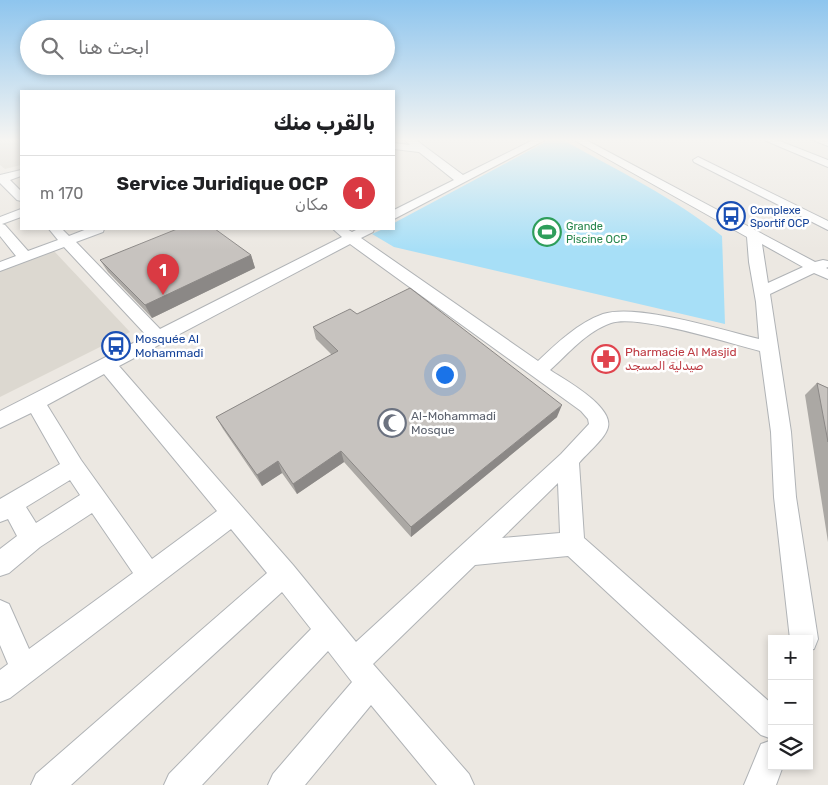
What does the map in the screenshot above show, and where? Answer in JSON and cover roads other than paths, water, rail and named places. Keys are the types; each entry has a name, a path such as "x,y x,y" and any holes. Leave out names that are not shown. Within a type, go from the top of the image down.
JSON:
{"street":[{"path":"458,177 462,180"},
{"path":"395,215 469,177"},
{"path":"646,177 754,235 824,268"},
{"path":"731,177 828,226"},
{"path":"2,180 20,178"},
{"path":"2,180 20,196"},
{"path":"0,221 20,213"},
{"path":"0,228 25,257"},
{"path":"56,230 159,338"},
{"path":"0,267 95,230"},
{"path":"0,420 159,338 353,232 538,371 588,406 599,422 598,428 568,460 509,515 472,553 363,673 284,785"},
{"path":"754,235 756,262 763,291 781,432 785,497 803,635"},
{"path":"763,291 824,268"},
{"path":"538,371 568,344 594,325 617,316 646,319 769,347"},
{"path":"107,365 284,574 363,673 458,785"},
{"path":"35,402 73,467 149,575"},
{"path":"568,460 572,544 768,720"},
{"path":"32,539 6,507 73,467"},
{"path":"0,564 32,539 95,498"},
{"path":"0,688 233,513"},
{"path":"472,553 572,544"},
{"path":"47,785 284,574"},
{"path":"2,627 24,669"},
{"path":"180,785 328,630"},
{"path":"760,785 768,765"}],"water":[{"name":"Grande Piscine OCP","path":"481,177 630,177 664,196 722,236 725,324 394,247 372,234 381,230 395,230 395,222"}],"place":[{"name":"Complexe Sportif OCP","path":"731,216"},
{"name":"Grande Piscine OCP","path":"547,232"},
{"name":"Service Juridique OCP","path":"163,295"},
{"name":"Mosquée Al Mohammadi","path":"116,346"},
{"name":"Pharmacie Al Masjid صيدلية المسجد","path":"606,359"},
{"name":"Al-Mohammadi Mosque","path":"392,423"}]}
